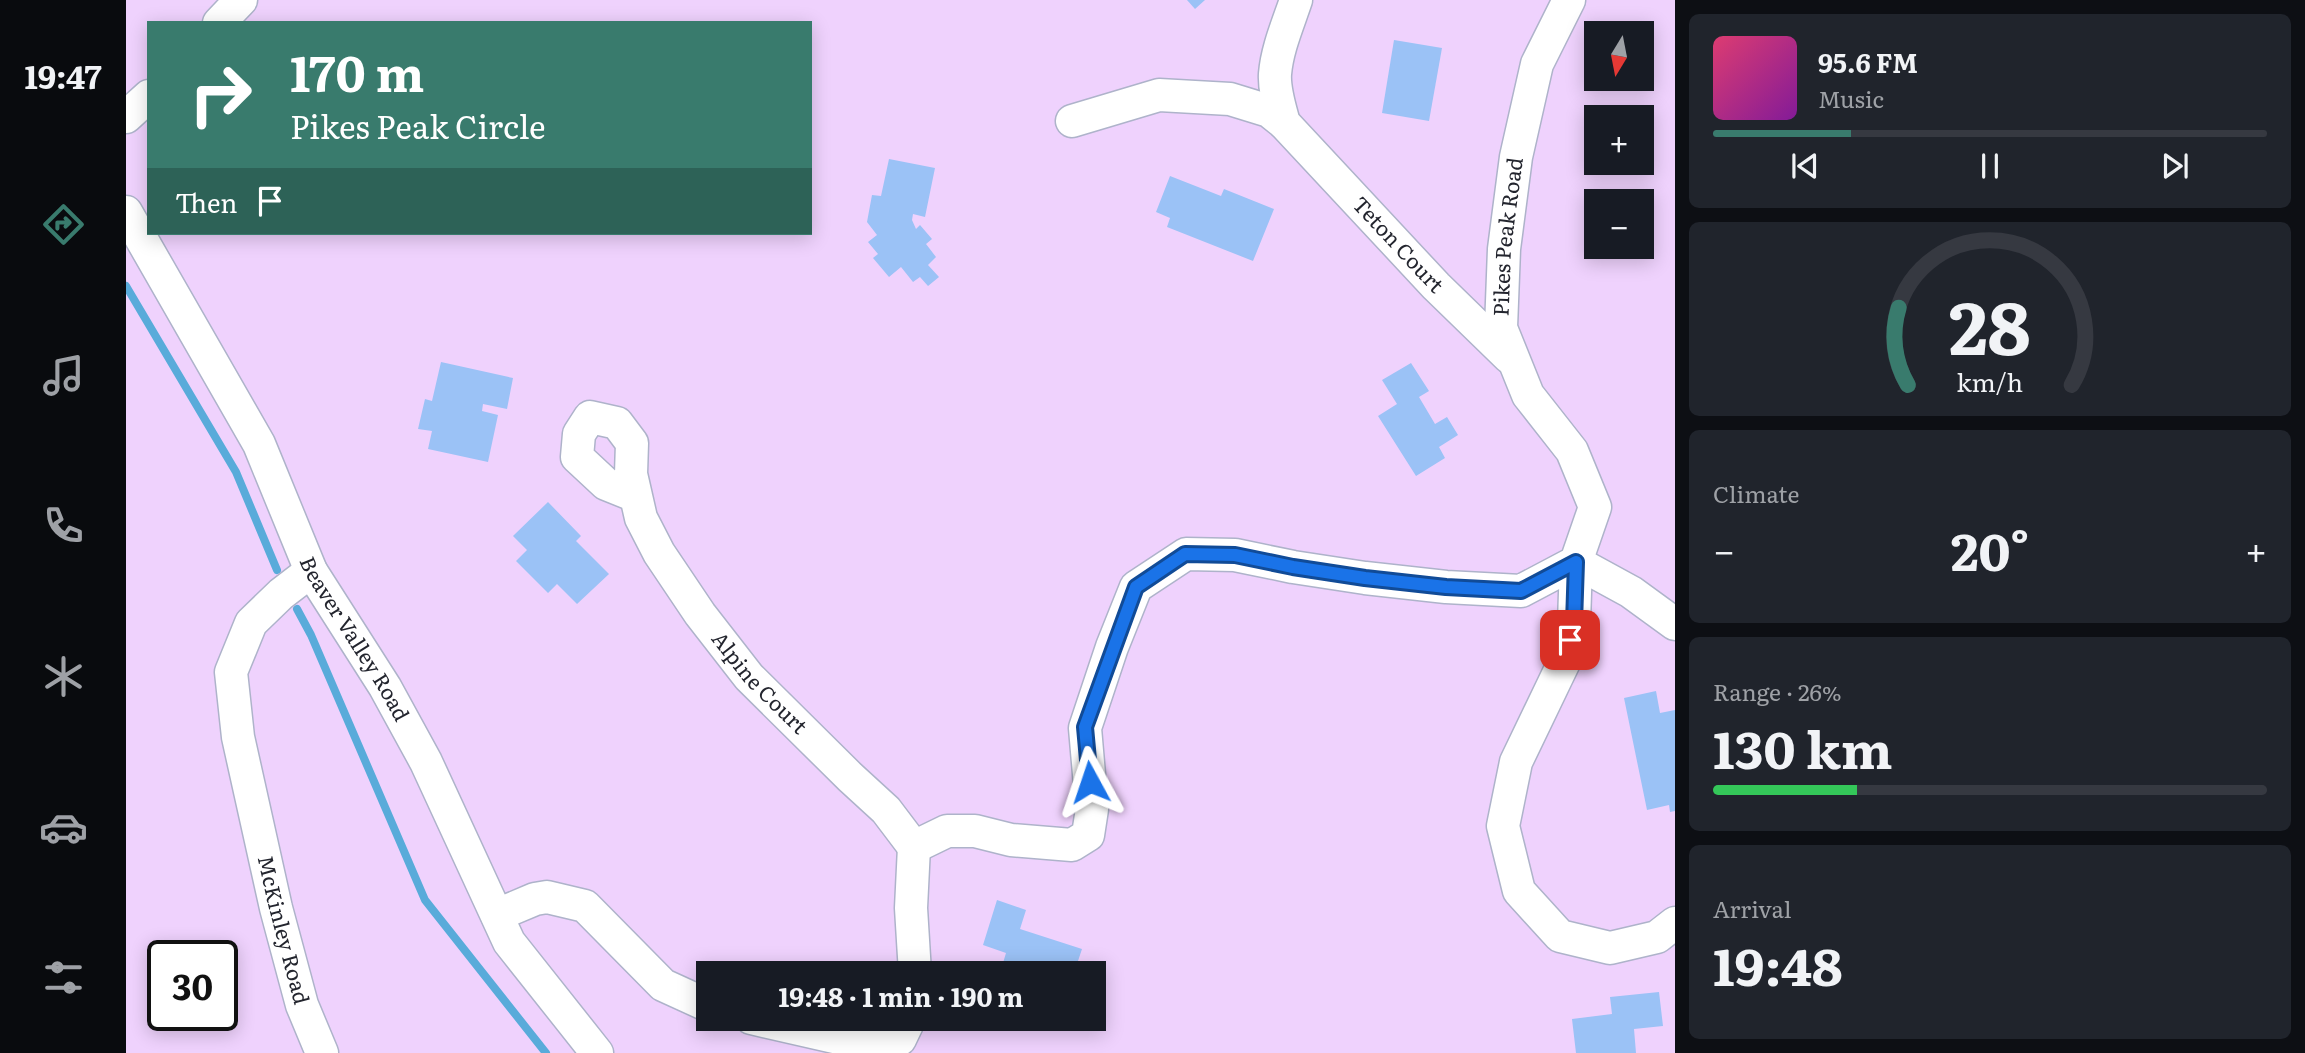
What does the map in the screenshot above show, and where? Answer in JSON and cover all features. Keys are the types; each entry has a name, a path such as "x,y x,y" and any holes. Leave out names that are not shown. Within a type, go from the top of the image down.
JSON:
{"street":[{"path":"221,21 241,0"},
{"path":"1284,123 1275,75 1296,0"},
{"name":"Pikes Peak Road","path":"1569,0 1537,64 1516,157 1504,250 1501,328 1528,395 1572,450 1595,507 1576,562 1574,623 1566,658 1517,762 1503,826 1520,891 1560,936 1610,948 1657,937 1675,923"},
{"name":"Teton Court","path":"1072,121 1160,95 1230,99 1269,111 1284,123 1436,286 1515,363"},
{"path":"126,117 147,98"},
{"name":"Beaver Valley Road","path":"126,212 260,444 311,571 385,687 414,741 509,942 597,1053"},
{"name":"Alpine Court","path":"636,496 641,518 659,553 700,614 749,677 886,810 914,847"},
{"path":"914,961 911,908 914,847 947,831 975,831 1012,840 1072,845 1088,835 1092,809 1085,727 1112,647 1136,587 1185,554 1235,555 1365,578 1446,587 1521,591 1576,562 1632,592 1675,624"},
{"name":"McKinley Road","path":"311,571 281,594 251,623 232,672 238,737 276,908 302,1005 322,1053"},
{"path":"497,915 535,899 547,897 585,906 663,985 696,1000"},
{"path":"810,1031 856,1041 900,1039 904,1031"}],"shaded area":[{"path":"126,0 1675,0 1675,1053 126,1053"}],"building":[{"path":"1187,0 1205,0 1195,9"},
{"path":"1394,40 1442,48 1429,121 1382,113"},
{"path":"889,159 935,168 925,217 913,214 912,220 916,229 920,225 932,239 926,244 936,257 928,265 939,277 928,286 920,277 913,282 901,267 889,277 873,258 878,254 868,242 877,235 867,222 872,195 881,196"},
{"path":"1170,176 1221,196 1224,189 1274,209 1253,261 1167,227 1170,218 1156,212"},
{"path":"441,362 513,378 507,409 483,404 482,411 498,415 488,462 428,449 432,431 418,429 425,399 432,401"},
{"path":"1411,363 1429,391 1419,397 1435,424 1447,417 1458,435 1439,447 1445,458 1416,476 1378,416 1397,404 1382,380"},
{"path":"548,502 581,536 576,541 609,574 577,604 557,584 548,593 516,561 527,550 513,536"},
{"path":"1656,691 1660,713 1675,710 1675,811 1670,812 1669,805 1647,810 1624,698"},
{"path":"997,900 1026,910 1020,929 1082,949 1078,961 1004,961 1006,953 983,945"},
{"path":"1659,992 1663,1026 1634,1029 1636,1053 1576,1053 1572,1019 1612,1014 1610,997"}],"waterway":[{"path":"126,286 236,472 277,570"},
{"path":"297,609 311,635 425,900 546,1053"}],"route":[{"path":"1090,782 1085,727 1136,587 1185,554 1235,555 1365,578 1446,587 1521,591 1576,562 1574,623 1570,640"}]}
